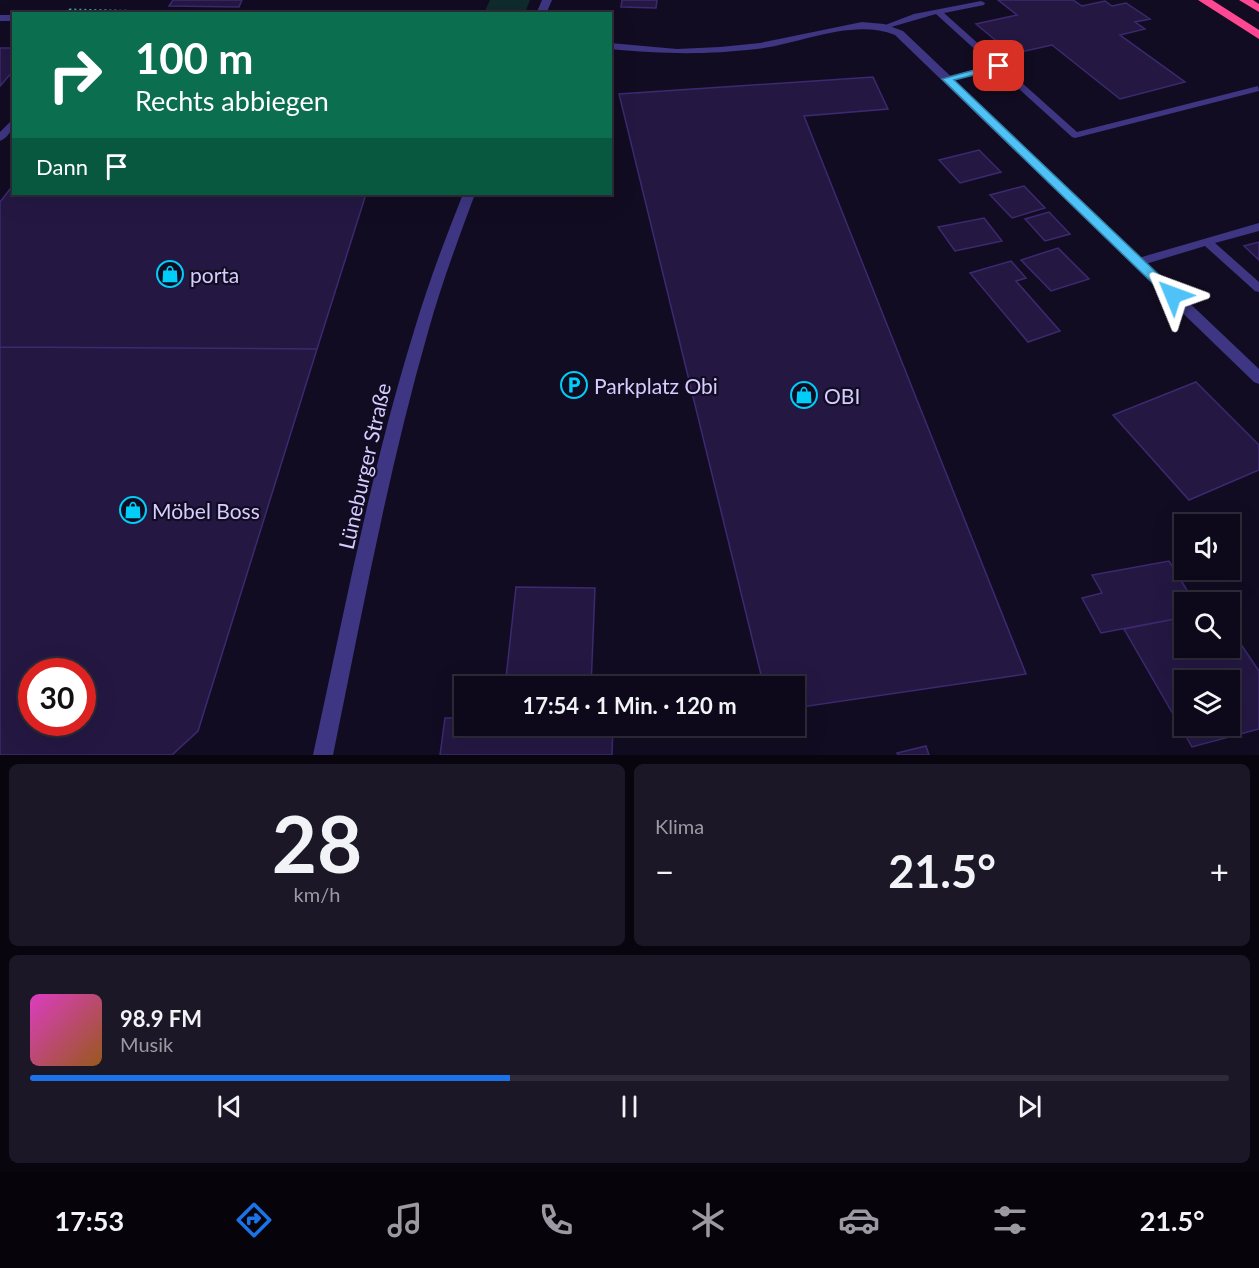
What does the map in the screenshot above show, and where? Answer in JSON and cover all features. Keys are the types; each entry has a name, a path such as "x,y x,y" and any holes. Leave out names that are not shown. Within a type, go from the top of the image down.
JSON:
{"highway":[{"path":"1204,0 1259,35"},
{"path":"1219,0 1259,26"},
{"path":"1245,0 1259,9"}],"street":[{"path":"612,46 677,52 720,50 760,46 862,25 884,27 899,33 1259,378"},
{"name":"Lüneburger Straße","path":"322,755 393,431 430,302 451,238 469,195"}],"lane":[{"path":"884,27 981,3"},
{"path":"938,12 1075,135 1258,89"},
{"path":"947,79 999,66"},
{"path":"0,138 12,123"},
{"path":"1139,262 1259,227"},
{"path":"1207,242 1259,288"}],"path":[{"path":"68,12 70,10 154,12"}],"green space":[{"path":"490,0 530,0 525,12 484,12"}],"building":[{"path":"173,0 242,0 239,7 169,6"},
{"path":"622,0 657,0 656,8 621,7"},
{"path":"998,0 1073,0 1082,6 1105,1 1112,6 1126,3 1150,19 1135,22 1145,29 1120,35 1185,82 1120,99 1052,45 1012,54 976,24 1017,15"},
{"path":"0,48 12,48 12,72 0,86"},
{"name":"OBI","path":"873,77 888,109 804,116 1026,674 805,707 805,676 761,676 619,94"},
{"path":"979,150 1001,172 960,183 939,160"},
{"path":"1024,186 1045,208 1012,218 990,195"},
{"name":"porta","path":"12,187 12,195 366,195 317,349 0,347 0,202"},
{"path":"1049,212 1070,234 1045,241 1025,219"},
{"path":"984,218 1002,241 955,251 938,227"},
{"path":"1259,242 1259,260 1244,246"},
{"path":"1058,248 1089,279 1051,291 1021,260"},
{"path":"1011,261 1026,278 1016,281 1060,331 1028,342 970,273"},
{"name":"Möbel Boss","path":"0,347 317,349 198,731 172,755 0,755"},
{"path":"1196,382 1259,445 1259,470 1189,500 1113,415"},
{"path":"1169,561 1174,569 1174,580 1181,580 1188,592 1174,592 1174,619 1101,633 1082,598 1102,593 1092,575"},
{"path":"516,587 595,588 591,676 506,676"},
{"path":"1174,619 1174,658 1240,658 1240,643 1259,671 1259,729 1240,734 1240,670 1174,670 1174,716 1124,629"},
{"path":"445,718 454,718 454,736 613,736 612,755 440,755"},
{"path":"1186,736 1233,736 1192,747"},
{"path":"926,746 929,755 898,755 897,753"}],"place":[{"name":"porta","path":"170,274"},
{"name":"Parkplatz Obi","path":"574,385"},
{"name":"OBI","path":"804,395"},
{"name":"Möbel Boss","path":"133,510"}],"route":[{"path":"999,66 947,79 1173,295"}]}
